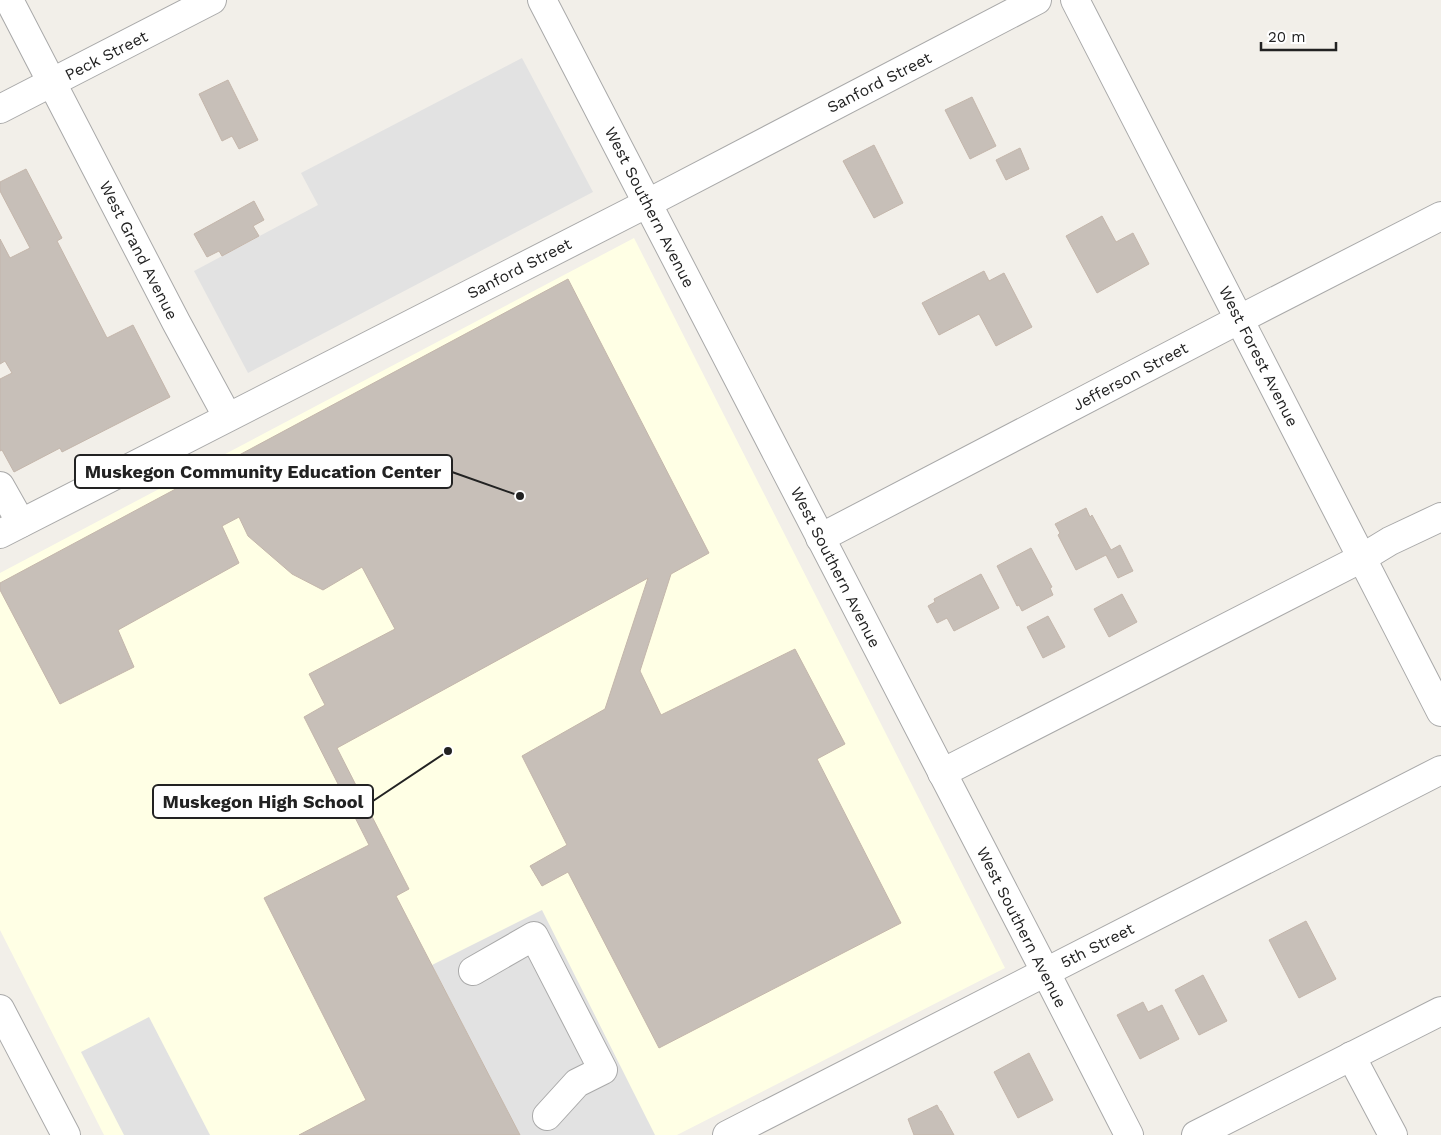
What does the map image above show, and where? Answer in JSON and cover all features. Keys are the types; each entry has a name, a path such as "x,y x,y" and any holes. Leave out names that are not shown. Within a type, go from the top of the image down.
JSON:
{"street":[{"name":"West Grand Avenue","path":"9,0 176,322 227,416"},
{"name":"Peck Street","path":"0,109 212,0"},
{"name":"West Southern Avenue","path":"542,0 1129,1135"},
{"name":"Sanford Street","path":"11,528 227,416 648,203 1038,0"},
{"name":"West Forest Avenue","path":"1075,0 1441,712"},
{"name":"Jefferson Street","path":"820,538 1441,216"},
{"path":"0,486 11,528"},
{"path":"942,773 1362,558 1390,541 1441,517"},
{"name":"5th Street","path":"727,1135 1441,770"},
{"path":"473,971 534,936 603,1070 577,1083 547,1116"},
{"path":"0,1009 66,1135"},
{"path":"1196,1135 1441,1011"},
{"path":"1351,1056 1394,1135"}],"shaded area":[{"path":"522,58 593,192 248,373 194,271 318,205 301,173"},
{"path":"634,238 1005,968 677,1135 104,1135 0,930 0,573"},
{"path":"542,910 655,1135 520,1135 432,965"},
{"path":"149,1017 210,1135 124,1135 81,1052"}],"building":[{"path":"228,80 258,140 239,149 232,136 222,141 199,94"},
{"path":"972,97 996,146 970,159 945,110"},
{"path":"874,145 903,203 874,218 843,161"},
{"path":"1020,148 1029,169 1006,180 996,160"},
{"path":"26,169 62,238 57,241 107,338 133,325 170,397 62,452 60,448 14,472 2,450 0,451 0,379 12,373 5,361 0,364 0,239 10,258 30,248 0,191 0,182"},
{"path":"254,201 264,220 253,226 259,236 222,256 219,251 207,257 194,234"},
{"path":"1102,216 1116,242 1133,233 1149,264 1097,293 1066,236"},
{"path":"984,271 989,281 1004,273 1032,327 996,346 979,314 939,335 922,303"},
{"path":"568,279 709,553 671,574 640,671 661,715 795,649 845,744 817,759 901,923 659,1048 568,872 542,886 530,866 567,845 522,756 605,709 648,578 337,748 409,889 396,896 520,1135 299,1135 366,1100 264,898 369,845 304,717 325,705 309,674 395,629 362,567 323,590 292,574 248,536 239,517 222,526 239,563 118,630 134,667 60,704 0,590 0,583"},
{"path":"1086,508 1090,517 1092,515 1111,550 1120,545 1133,571 1118,578 1106,555 1076,570 1058,535 1060,533 1055,524"},
{"path":"1031,548 1052,587 1050,588 1053,595 1022,611 1019,605 1017,606 997,566"},
{"path":"981,574 999,608 954,631 947,618 937,623 928,606 935,602 934,599"},
{"path":"1122,594 1137,622 1109,637 1094,609"},
{"path":"1048,616 1065,647 1043,658 1027,627"},
{"path":"1306,921 1336,979 1299,998 1269,940"},
{"path":"1203,975 1227,1021 1199,1035 1175,990"},
{"path":"1143,1002 1148,1012 1162,1005 1179,1039 1140,1059 1117,1015"},
{"path":"1029,1053 1053,1100 1018,1118 994,1072"},
{"path":"937,1105 954,1135 914,1135 908,1119"}],"place":[{"name":"Muskegon Community Education Center","path":"520,496"},
{"name":"Muskegon High School","path":"448,751"}]}
